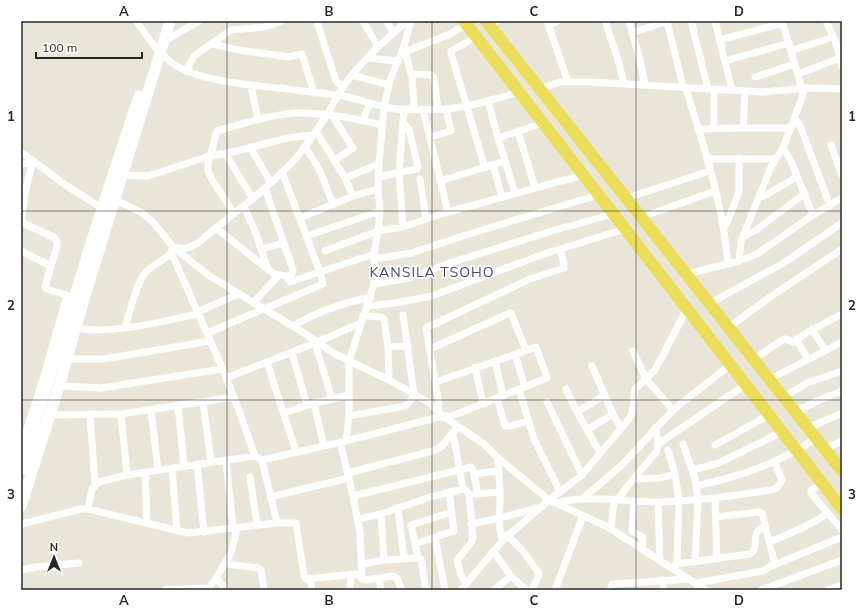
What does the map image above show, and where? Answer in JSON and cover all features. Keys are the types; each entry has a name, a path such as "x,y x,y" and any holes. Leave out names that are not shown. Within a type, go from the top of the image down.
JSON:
{"main road":[{"path":"21,470 61,358 76,328 116,200 160,47 163,21"},
{"path":"21,506 59,386 61,358 71,296 170,21"},
{"path":"491,22 541,89 842,471"},
{"path":"466,23 842,509"}],"street":[{"path":"136,21 160,47 163,56 171,64 186,71 251,86 338,95 384,107 404,109 446,109 488,101 518,92"},
{"path":"160,47 199,21"},
{"path":"186,71 194,56 231,30 282,21"},
{"path":"363,21 378,46"},
{"path":"387,21 393,33"},
{"path":"125,328 138,286 147,271 172,251 189,248 244,207 271,183 296,158 329,115 338,95 352,75 378,46 407,21"},
{"path":"362,579 358,519 343,442 349,416 349,361 374,284 374,256 380,211 378,177 384,107 389,85 397,61 403,52 411,21"},
{"path":"558,21 548,23 568,82"},
{"path":"605,21 619,63 624,84"},
{"path":"629,21 640,60 645,85"},
{"path":"632,32 667,21 684,87 708,159 724,228 728,264"},
{"path":"691,21 711,89 714,128"},
{"path":"715,21 732,90"},
{"path":"826,21 837,40 842,67"},
{"path":"317,22 336,81 343,87"},
{"path":"720,40 783,22 802,88 802,98 795,118 783,148 775,159 743,237 740,246 739,261"},
{"path":"403,52 450,34 466,23"},
{"path":"476,37 451,50 485,168"},
{"path":"791,51 837,40"},
{"path":"725,61 789,43"},
{"path":"213,44 233,49 288,57 302,54 314,93"},
{"path":"403,52 412,75 414,109"},
{"path":"367,58 397,61"},
{"path":"798,74 840,58"},
{"path":"755,77 795,64"},
{"path":"352,75 389,85"},
{"path":"412,75 431,75 434,78 438,109"},
{"path":"541,89 551,84 560,82 763,92 802,88 842,89"},
{"path":"251,86 258,119"},
{"path":"743,128 745,91"},
{"path":"488,101 515,193"},
{"path":"363,120 370,103"},
{"path":"403,227 399,172 404,109"},
{"path":"423,109 448,212"},
{"path":"430,137 452,130 446,109"},
{"path":"234,214 210,176 208,170 208,164 217,131 258,119 295,113 329,115 363,120 382,125"},
{"path":"329,115 353,148 335,160"},
{"path":"795,118 801,128 830,206"},
{"path":"378,177 417,168 418,166 409,129 403,123"},
{"path":"498,138 543,123"},
{"path":"698,129 791,128"},
{"path":"518,131 535,188"},
{"path":"122,175 148,176 210,156 315,133"},
{"path":"315,133 335,160 353,196"},
{"path":"831,145 842,175"},
{"path":"305,146 320,171 333,204"},
{"path":"250,147 271,183"},
{"path":"783,148 787,153 813,215"},
{"path":"21,152 67,186 102,208"},
{"path":"225,153 253,199"},
{"path":"724,228 739,192 739,158"},
{"path":"708,159 775,159"},
{"path":"21,165 33,161"},
{"path":"21,447 71,296 46,289 45,284 57,246 55,238 21,223 24,189 30,175 33,161"},
{"path":"440,180 505,161"},
{"path":"345,178 379,164"},
{"path":"493,165 502,197"},
{"path":"627,198 710,171"},
{"path":"207,333 321,286 323,283 307,236 282,172"},
{"path":"325,251 378,231 403,227 448,212 583,175"},
{"path":"759,197 764,196 797,177"},
{"path":"420,179 426,219"},
{"path":"265,188 293,270 292,274 287,277"},
{"path":"300,218 353,196 378,189"},
{"path":"642,217 715,191"},
{"path":"216,228 268,270 278,276 281,275 287,277 290,282 374,256 411,253 598,194"},
{"path":"743,237 756,230 804,194"},
{"path":"687,274 739,261 757,254 813,215 842,198"},
{"path":"116,200 141,212 154,223 172,251 234,397 255,456"},
{"path":"244,207 262,249 268,270"},
{"path":"307,236 380,211"},
{"path":"374,284 409,278 555,230 613,214"},
{"path":"710,303 782,264 842,223"},
{"path":"368,306 396,303 432,296 544,254 625,229"},
{"path":"262,249 283,243"},
{"path":"440,413 426,328 530,279 564,268 560,249"},
{"path":"729,327 776,293 842,249"},
{"path":"21,251 51,266"},
{"path":"172,251 252,303 293,326 316,342 428,402 440,413 484,444 498,458 549,500 611,529 660,560 675,567 706,590"},
{"path":"252,303 278,276"},
{"path":"76,328 93,330 125,328 198,313 239,294"},
{"path":"293,326 332,308 371,297"},
{"path":"463,587 505,537 560,491 582,475 622,428 632,414 635,389 655,370 687,309"},
{"path":"430,349 511,313 526,350"},
{"path":"754,359 784,339 789,339 792,342 812,329 842,314"},
{"path":"349,416 405,406 412,400 414,394 403,315"},
{"path":"226,378 316,342 362,320 383,318 388,347 389,380"},
{"path":"812,329 825,350"},
{"path":"796,340 808,359"},
{"path":"61,358 104,359 210,341"},
{"path":"316,342 332,399"},
{"path":"770,379 842,342"},
{"path":"388,347 408,346"},
{"path":"95,484 127,475 197,464 255,456 262,460 343,442 440,413 450,416 457,414 547,377 536,347 475,367 436,382"},
{"path":"633,351 646,378 673,410"},
{"path":"292,352 311,404 324,446"},
{"path":"515,354 528,421 534,439 560,491"},
{"path":"495,361 505,426 528,421"},
{"path":"267,362 296,452"},
{"path":"582,500 622,465 673,410 730,365"},
{"path":"592,366 613,414 622,428"},
{"path":"475,367 483,404"},
{"path":"59,386 100,388 222,369"},
{"path":"784,397 807,384 842,371"},
{"path":"658,444 745,385"},
{"path":"566,389 600,453"},
{"path":"795,412 819,400 842,392"},
{"path":"284,413 311,404 349,395"},
{"path":"577,412 605,395"},
{"path":"50,415 121,414 234,397"},
{"path":"203,402 211,462"},
{"path":"547,402 582,475"},
{"path":"178,406 184,466"},
{"path":"151,410 158,470"},
{"path":"808,428 842,413"},
{"path":"88,509 92,489 95,484 90,414"},
{"path":"121,414 127,475"},
{"path":"587,430 613,414"},
{"path":"714,445 769,415"},
{"path":"270,497 436,450 440,448 458,426"},
{"path":"611,529 616,500 657,451 658,444 656,427"},
{"path":"693,470 719,463 782,432"},
{"path":"452,434 463,489"},
{"path":"696,486 733,477 775,463 797,451 816,438"},
{"path":"824,449 842,440"},
{"path":"683,444 693,470 698,500 695,562"},
{"path":"668,450 675,474 679,500 675,567"},
{"path":"498,458 500,531 505,537 522,550 539,573 532,590"},
{"path":"165,590 207,589 216,578 231,553 235,528 226,460"},
{"path":"262,460 277,523"},
{"path":"556,503 582,500 634,500 658,502 698,500 771,490 777,488 782,480 775,463"},
{"path":"197,464 204,532"},
{"path":"354,496 470,467 473,468 478,494"},
{"path":"172,468 177,530"},
{"path":"474,474 498,471"},
{"path":"145,473 147,524"},
{"path":"633,479 661,478 675,474"},
{"path":"250,477 257,526"},
{"path":"822,484 811,490 811,494 842,530"},
{"path":"358,519 381,514 449,492 463,489 468,492 472,541 457,560 463,587"},
{"path":"415,544 454,531 449,492"},
{"path":"469,495 500,492"},
{"path":"715,498 717,559"},
{"path":"634,500 632,531 642,537 642,549"},
{"path":"658,502 660,560"},
{"path":"398,508 404,558"},
{"path":"471,524 539,508"},
{"path":"21,524 81,509 88,509 188,533 277,523 294,523 297,524 304,576 306,579 352,574 357,574 365,580 396,577 402,590"},
{"path":"426,590 421,559 418,558 411,525 452,512"},
{"path":"716,517 762,512 775,565"},
{"path":"381,514 384,560"},
{"path":"769,542 801,529 828,514"},
{"path":"555,590 583,516"},
{"path":"675,567 695,562 750,554 753,552 757,532 765,526"},
{"path":"610,590 612,584 662,580 693,581 763,571 842,537"},
{"path":"435,538 445,590"},
{"path":"493,551 511,576 526,590"},
{"path":"362,564 384,560 418,558"},
{"path":"761,590 842,560"},
{"path":"21,570 79,563"},
{"path":"224,564 258,568 261,570 264,590"},
{"path":"350,590 352,574"},
{"path":"494,590 511,576"},
{"path":"216,578 223,586 224,590"},
{"path":"310,578 312,590"},
{"path":"379,578 381,590"},
{"path":"662,580 664,590"},
{"path":"828,590 842,585"}],"district":[{"name":"KANSILA TSOHO","path":"432,272"}]}
